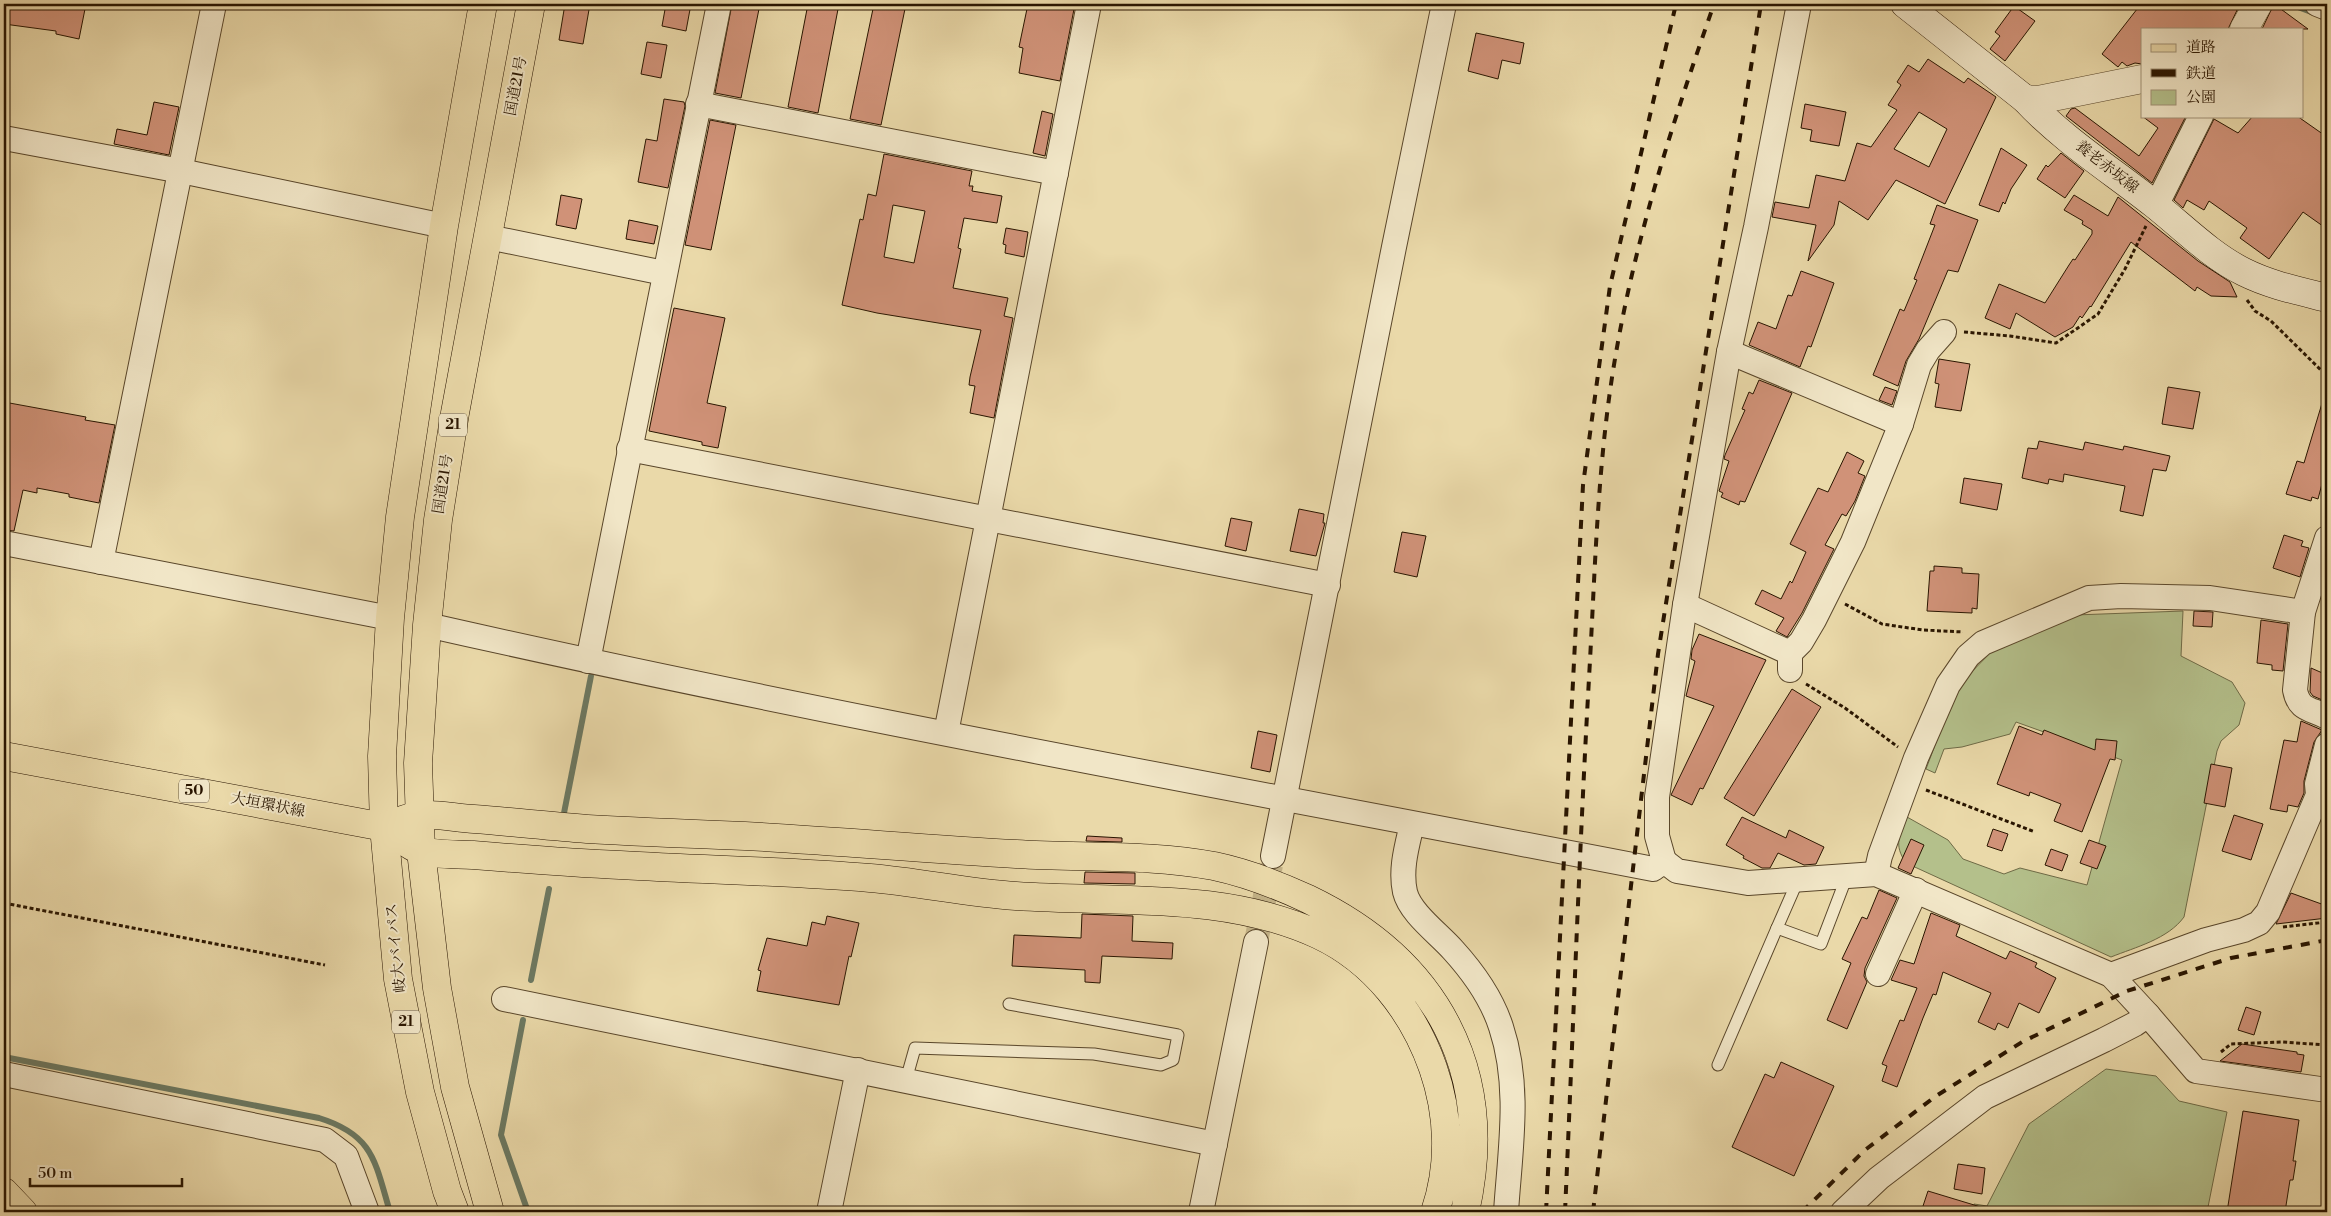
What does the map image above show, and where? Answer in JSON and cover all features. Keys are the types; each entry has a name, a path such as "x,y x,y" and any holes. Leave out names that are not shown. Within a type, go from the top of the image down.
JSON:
{"main road":[{"name":"21","path":"384,827 382,756 390,618 402,508 444,226 483,4"},
{"name":"国道21号","path":"422,851 418,763 427,624 438,520 531,4"},
{"name":"養老赤坂線","path":"1905,4 2024,99 2042,117 2216,255 2244,272 2280,286 2327,298"},
{"path":"2245,28 2258,4"},
{"path":"2024,99 2038,100 2141,79"},
{"name":"大垣環状線","path":"4,756 384,827"},
{"path":"384,827 420,815 590,829 871,843 1017,854 1174,861 1214,866 1260,879 1334,911 1372,937 1403,963 1428,993 1447,1026 1462,1065 1472,1100 1475,1139 1472,1183 1465,1212"},
{"path":"384,827 422,851 580,863 870,878 1014,896 1182,902 1246,911 1284,921 1321,936 1355,958 1384,983 1409,1015 1427,1050 1439,1086 1446,1123 1445,1162 1440,1199 1435,1212"},
{"name":"岐大バイパス","path":"384,827 398,979 420,1092 447,1191 455,1212"},
{"name":"21","path":"422,851 437,988 455,1087 490,1212"},
{"path":"4,1192 23,1212"}],"street":[{"path":"101,562 214,4"},
{"path":"588,661 628,449 719,4"},
{"path":"946,733 1089,4"},
{"path":"1273,856 1444,4"},
{"path":"1799,4 1756,228 1729,352 1685,605 1657,797 1656,836 1664,861 1677,871 1748,883 1876,874 2112,975 2196,1071 2327,1090"},
{"path":"2316,4 2327,8"},
{"path":"698,104 1056,173"},
{"path":"2156,206 2200,118"},
{"path":"4,138 181,171 444,226"},
{"path":"488,237 664,273"},
{"path":"1685,605 1790,662 1853,542 1901,424 1920,365 1928,350 1944,332"},
{"path":"1729,352 1901,424"},
{"path":"628,449 1328,585"},
{"path":"2327,538 2303,612 2295,690 2297,700 2302,706 2327,717"},
{"path":"4,543 390,618"},
{"path":"1876,874 1880,856 1906,782 1948,686 1968,656 1990,640 2089,598 2121,596 2210,598 2303,612"},
{"path":"427,624 588,661 1285,800 1654,869 1664,861"},
{"path":"2112,975 2206,940 2244,930 2259,923 2268,912 2323,796 2317,784 2327,745"},
{"path":"1412,824 1403,866 1405,893 1417,914 1454,950 1483,989 1501,1026 1512,1065 1513,1105 1506,1212"},
{"path":"1878,974 1916,890"},
{"path":"1201,1212 1256,942"},
{"path":"504,999 1215,1144"},
{"path":"1843,1212 1879,1178 1985,1097 2112,1036 2148,1015"},
{"path":"829,1212 858,1070"},
{"path":"4,1074 325,1140 346,1156 367,1212"}],"lane":[{"path":"1777,928 1821,944 1848,876"},
{"path":"1718,1065 1798,880"},
{"path":"906,1080 915,1048 1094,1054 1161,1065 1173,1060 1178,1035 1009,1004"}],"path":[{"path":"1944,332 2010,336 2056,343 2098,314 2125,269 2156,206"},
{"path":"2244,272 2240,283 2243,295 2255,311 2271,321 2327,376"},
{"path":"1827,594 1882,624 1922,630 1985,632 1990,640"},
{"path":"1790,662 1795,678 1845,708 1916,758"},
{"path":"1906,782 2035,832"},
{"path":"4,903 325,965"},
{"path":"2259,923 2266,929 2327,922"},
{"path":"2231,1044 2282,1042 2327,1045"}],"green space":[{"path":"2183,611 2181,656 2232,682 2245,703 2239,725 2221,741 2217,751 2184,917 2177,925 2151,942 2111,957 1906,863 1900,850 1899,840 1907,817 1948,840 1963,859 2004,874 2020,868 2087,885 2122,760 2016,722 2010,734 1962,747 1944,749 1935,773 1926,769 1957,687 1994,649 2075,615"},
{"path":"2106,1069 2156,1076 2179,1101 2227,1112 2207,1212 1972,1212 1974,1204 1987,1206 2029,1124"}],"building":[{"path":"4,4 86,4 79,39 56,34 56,31 4,24"},
{"path":"565,4 590,4 583,44 559,40"},
{"path":"666,4 691,4 686,31 662,26"},
{"path":"732,4 760,4 741,98 715,93"},
{"path":"808,4 839,4 818,113 788,107"},
{"path":"874,4 906,4 881,125 850,119"},
{"path":"1028,4 1075,4 1060,81 1019,73 1023,48 1019,47"},
{"path":"2141,4 2240,4 2228,28 2141,28 2141,64 2135,63 2127,66 2122,62 2118,67 2102,54"},
{"path":"2274,4 2308,29 2304,28 2262,28"},
{"path":"2014,6 2035,21 2005,61 1990,49 2000,36 1995,32"},
{"path":"1476,33 1524,43 1520,64 1502,60 1498,79 1468,71"},
{"path":"647,42 667,45 661,78 641,74"},
{"path":"1928,59 1964,83 1968,78 1996,97 1945,204 1896,180 1868,220 1839,201 1834,225 1808,261 1816,225 1772,217 1775,202 1809,208 1816,175 1845,181 1857,143 1871,147 1897,110 1888,105 1901,85 1897,82 1908,65 1919,72","holes":["1919,112 1947,129 1929,167 1894,149"]},
{"path":"664,99 684,102 685,106 668,188 638,182 646,139 657,141"},
{"path":"154,102 179,107 169,155 114,144 117,129 147,135"},
{"path":"1805,104 1846,112 1839,146 1810,141 1812,130 1801,128"},
{"path":"2075,108 2139,156 2158,128 2145,118 2185,118 2152,183 2066,116 2071,109"},
{"path":"1042,111 1053,114 1045,156 1033,153"},
{"path":"2251,118 2300,118 2327,137 2327,229 2303,212 2269,259 2240,238 2247,228 2209,201 2204,210 2187,200 2183,208 2174,200 2214,119 2238,133"},
{"path":"710,120 736,125 711,250 685,245"},
{"path":"2001,148 2027,165 2011,189 2005,204 2003,202 1999,212 1979,205"},
{"path":"2061,153 2084,171 2065,198 2037,179 2046,165 2048,167"},
{"path":"884,154 972,171 969,186 973,186 972,191 1002,196 997,223 964,218 958,248 961,249 953,288 1008,298 1004,316 1013,318 994,418 970,413 975,386 969,385 970,377 981,330 877,313 842,305 860,219 863,220 868,194 876,196","holes":["893,205 925,211 914,263 884,257"]},
{"path":"561,195 582,199 576,229 556,225"},
{"path":"2074,195 2108,216 2118,197 2198,261 2230,282 2237,297 2211,296 2197,287 2195,291 2131,242 2091,307 2082,318 2080,316 2073,327 2055,337 2016,313 2010,329 1985,318 1999,284 2045,303 2073,259 2075,260 2092,234 2092,230 2082,224 2083,221 2064,210"},
{"path":"1937,205 1978,220 1958,272 1948,270 1919,339 1906,361 1898,386 1873,375 1900,309 1904,311 1917,280 1914,279 1935,225 1930,224"},
{"path":"629,220 658,226 654,244 626,239"},
{"path":"1006,228 1028,232 1024,257 1005,253 1006,245 1003,244"},
{"path":"1801,271 1834,283 1811,347 1808,346 1800,367 1749,345 1758,322 1776,329 1788,295 1792,296"},
{"path":"674,308 725,318 707,403 726,407 718,448 702,445 702,442 649,431"},
{"path":"1939,359 1970,364 1961,411 1935,407 1939,384 1935,383"},
{"path":"1759,380 1792,393 1745,502 1740,501 1739,505 1721,497 1723,493 1719,491 1729,461 1724,459 1745,410 1742,409 1749,392 1753,394"},
{"path":"1885,387 1897,391 1892,405 1879,400"},
{"path":"2168,387 2200,392 2193,429 2162,424"},
{"path":"2323,400 2327,400 2327,465 2318,499 2312,497 2311,501 2286,494 2297,461 2304,463"},
{"path":"4,402 86,417 85,420 115,425 99,503 69,497 69,494 37,488 37,493 23,490 14,531 4,530"},
{"path":"2039,441 2083,450 2085,442 2123,450 2124,446 2170,456 2166,471 2153,469 2143,516 2120,511 2125,486 2064,474 2063,482 2049,479 2048,484 2022,478 2028,448 2037,449"},
{"path":"1847,452 1864,461 1858,473 1865,476 1855,501 1846,516 1842,514 1825,545 1834,549 1802,613 1787,637 1776,631 1784,618 1755,604 1762,590 1781,599 1790,581 1792,583 1806,552 1790,544 1818,488 1828,492"},
{"path":"1964,478 2002,484 1997,510 1960,503"},
{"path":"1299,509 1324,514 1323,523 1325,523 1316,556 1290,551"},
{"path":"1231,518 1252,522 1246,551 1225,546"},
{"path":"1402,532 1426,536 1417,577 1394,572"},
{"path":"2284,535 2303,541 2301,546 2309,548 2300,577 2273,568"},
{"path":"1934,566 1962,568 1962,573 1979,574 1977,609 1972,608 1972,613 1927,611 1930,571 1934,571"},
{"path":"2194,611 2213,612 2212,627 2193,626"},
{"path":"2261,620 2288,624 2283,671 2272,670 2272,665 2257,663"},
{"path":"1699,634 1766,660 1703,789 1700,788 1692,805 1671,795 1714,706 1686,696 1695,661 1691,659 1692,650"},
{"path":"2311,668 2327,675 2327,702 2313,696 2310,692"},
{"path":"1792,689 1821,707 1754,816 1724,798"},
{"path":"2301,721 2322,730 2314,742 2304,781 2304,793 2298,807 2288,805 2287,812 2270,809 2284,740 2297,742"},
{"path":"2019,726 2042,735 2044,730 2095,750 2096,739 2117,741 2115,760 2110,759 2082,832 2054,821 2061,804 2030,792 2029,796 1997,784"},
{"path":"1258,731 1277,735 1270,772 1251,768"},
{"path":"2211,764 2232,768 2225,807 2204,803"},
{"path":"2234,815 2263,824 2251,860 2222,851"},
{"path":"1742,817 1786,838 1789,830 1824,847 1816,864 1804,865 1778,853 1770,868 1762,868 1743,858 1744,856 1726,845"},
{"path":"1993,829 2008,834 2002,851 1987,846"},
{"path":"1087,836 1122,838 1122,842 1086,841"},
{"path":"1911,839 1924,845 1911,874 1898,868"},
{"path":"2089,840 2106,846 2097,869 2080,863"},
{"path":"2051,849 2068,855 2062,871 2045,865"},
{"path":"1085,872 1135,873 1135,884 1084,883"},
{"path":"1879,890 1897,898 1865,968 1864,976 1867,982 1847,1029 1827,1020 1851,963 1842,959 1862,917 1867,919"},
{"path":"2291,893 2327,906 2327,918 2276,924"},
{"path":"1931,913 1960,925 1956,936 2006,959 2010,951 2037,963 2035,967 2056,978 2039,1013 2019,1003 2008,1028 1998,1023 1995,1030 1978,1022 1991,993 1943,972 1936,995 1933,994 1897,1087 1882,1081 1887,1066 1882,1064 1900,1020 1904,1021 1917,988 1891,980 1900,960 1914,964"},
{"path":"1082,914 1133,916 1132,941 1173,943 1172,959 1102,956 1100,983 1085,982 1085,970 1012,966 1014,935 1081,938"},
{"path":"827,916 859,923 851,957 849,956 839,1005 757,991 761,971 758,970 767,938 807,946 812,922 825,925"},
{"path":"2246,1007 2261,1012 2254,1035 2238,1030"},
{"path":"2242,1044 2297,1052 2297,1054 2304,1055 2301,1072 2220,1061"},
{"path":"1781,1062 1834,1086 1794,1176 1732,1147 1765,1074 1774,1078"},
{"path":"2243,1111 2299,1120 2293,1161 2296,1161 2293,1180 2290,1180 2285,1212 2227,1212"},
{"path":"1958,1164 1985,1168 1982,1194 1954,1189"},
{"path":"1928,1191 1984,1208 1984,1212 1921,1212"}],"waterway":[{"path":"2290,4 2314,13"},
{"path":"564,813 591,676"},
{"path":"531,980 549,889"},
{"path":"523,1020 501,1135 528,1212"},
{"path":"4,1057 319,1118 337,1125 362,1142 370,1153 390,1212"}],"tunnel":[{"path":"1256,942 1271,865"}],"railway":[{"path":"1546,1212 1583,485 1610,286 1676,4"},
{"path":"1565,1212 1582,812 1603,447 1613,371 1631,277 1655,185 1683,94 1714,4"},
{"path":"1593,1212 1658,654 1761,4"},
{"path":"1802,1212 1865,1150 1936,1096 2022,1042 2127,991 2231,958 2327,940"}]}
